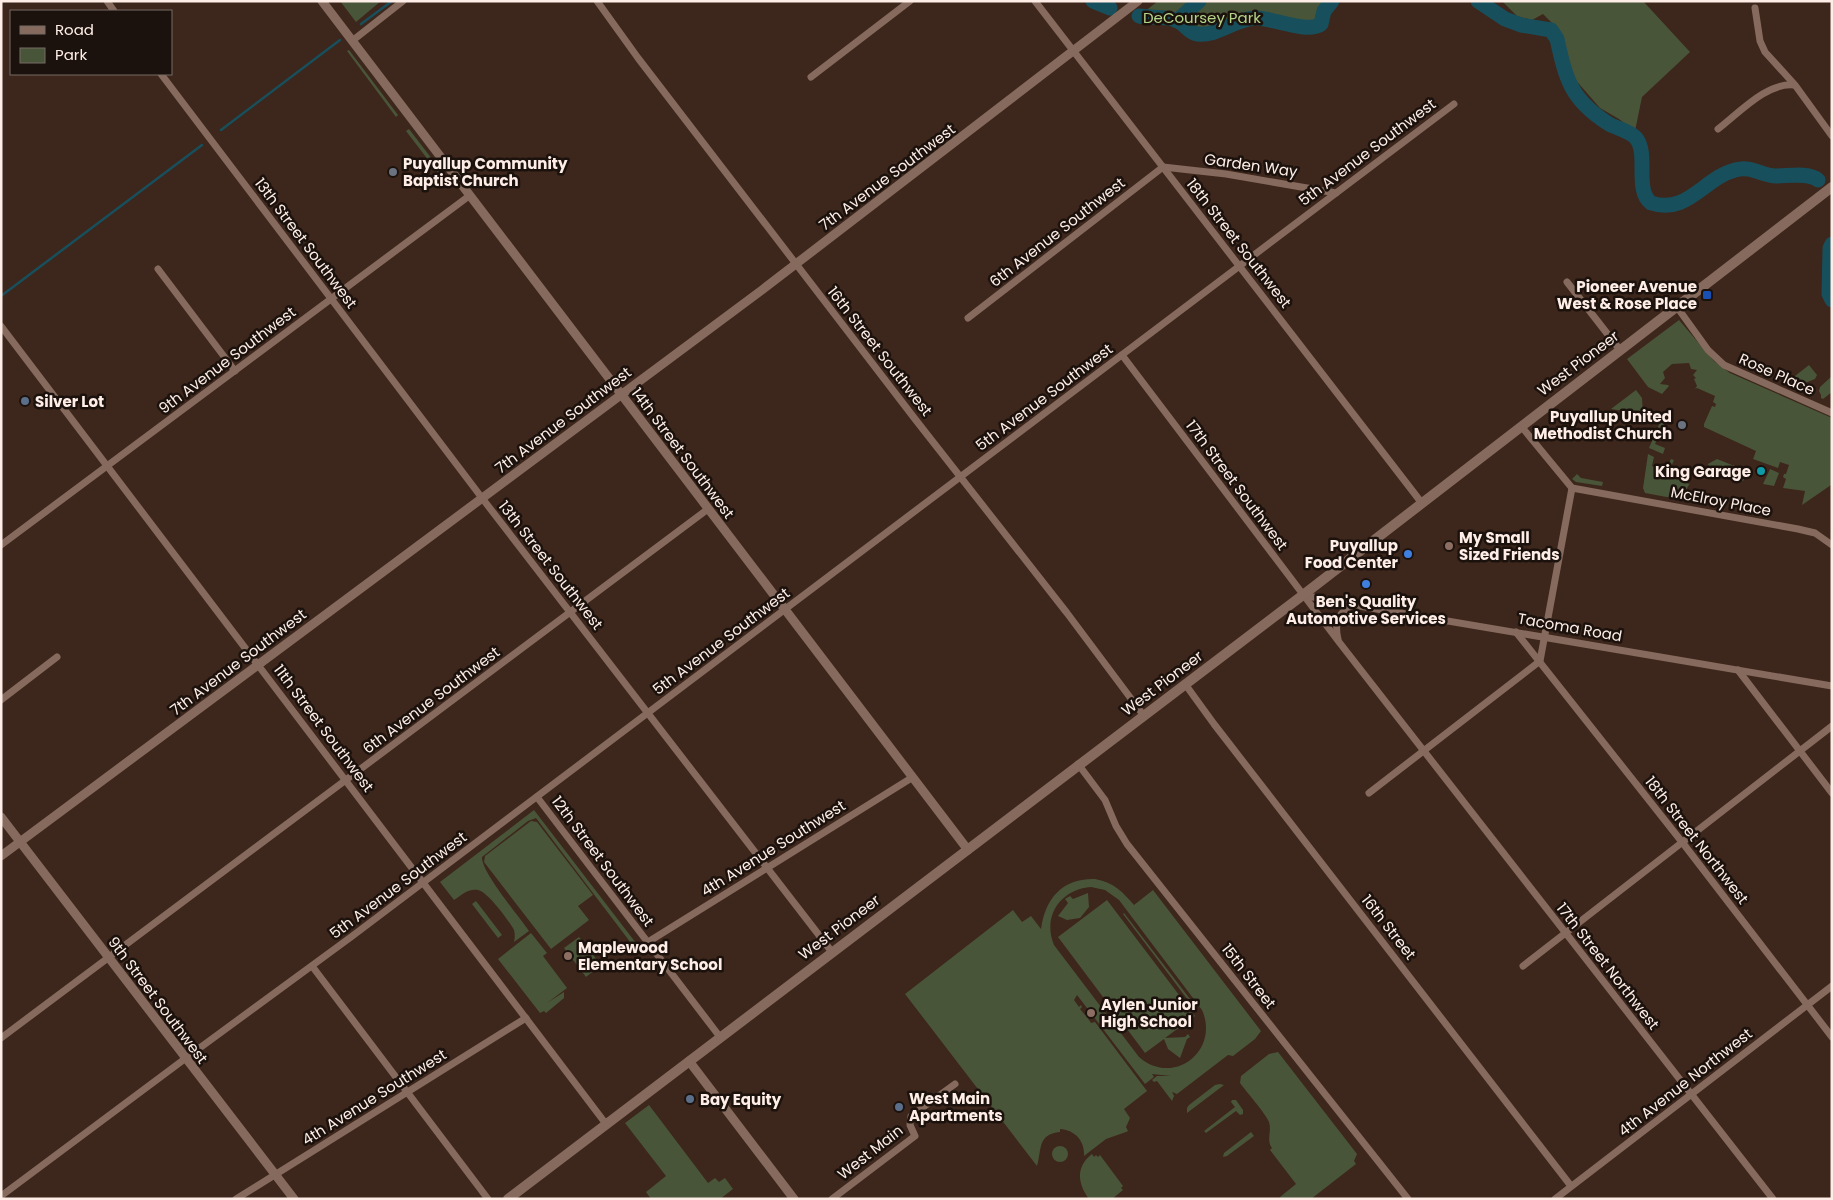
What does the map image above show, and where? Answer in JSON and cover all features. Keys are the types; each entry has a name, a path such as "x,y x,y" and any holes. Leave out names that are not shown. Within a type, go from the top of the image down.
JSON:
{"main road":[{"name":"West Pioneer","path":"508,1199 968,850 1078,764 1303,595 1421,502 1832,188"}],"street":[{"name":"14th Street Southwest","path":"322,1 968,850"},
{"path":"352,41 403,1"},
{"name":"16th Street Southwest","path":"597,1 638,58 1067,613 1144,716"},
{"path":"811,77 910,1"},
{"name":"18th Street Southwest","path":"1035,1 1421,502"},
{"name":"7th Avenue Southwest","path":"1,856 796,263 1136,2"},
{"path":"1755,8 1760,41 1765,52 1788,80 1795,85 1832,136"},
{"name":"13th Street Southwest","path":"162,75 482,498 572,612 832,952"},
{"path":"1718,129 1764,92 1779,86 1795,85"},
{"name":"5th Avenue Southwest","path":"1,1196 423,883 1454,104"},
{"name":"Garden Way","path":"1163,168 1226,174 1336,193"},
{"name":"6th Avenue Southwest","path":"968,318 1163,168"},
{"name":"9th Avenue Southwest","path":"1,545 469,196"},
{"path":"158,269 235,371"},
{"path":"1567,282 1620,350"},
{"name":"Rose Place","path":"1678,307 1708,350 1724,366 1832,413"},
{"name":"11th Street Southwest","path":"1,326 606,1124"},
{"name":"17th Street Southwest","path":"1122,355 1303,595 1424,750"},
{"path":"1369,793 1540,661 1572,488 1521,426"},
{"name":"McElroy Place","path":"1572,488 1798,529 1815,533 1832,545"},
{"name":"6th Avenue Southwest","path":"1,1038 708,509"},
{"name":"Tacoma Road","path":"1303,595 1832,686"},
{"path":"1339,642 1336,628 1338,619 1343,611 1353,605"},
{"name":"18th Street Northwest","path":"1516,632 1682,842 1832,1037"},
{"path":"1,700 57,657"},
{"path":"1738,670 1832,793"},
{"name":"16th Street","path":"1185,684 1571,1186"},
{"path":"1523,966 1832,726"},
{"name":"17th Street Northwest","path":"1424,750 1772,1199"},
{"name":"15th Street","path":"1078,764 1103,797 1116,826 1127,844 1408,1199"},
{"name":"4th Avenue Southwest","path":"648,942 913,777"},
{"name":"12th Street Southwest","path":"537,797 720,1037"},
{"name":"9th Street Southwest","path":"1,817 294,1199"},
{"path":"312,966 488,1199"},
{"name":"4th Avenue Northwest","path":"1554,1199 1832,986"},
{"name":"4th Avenue Southwest","path":"236,1199 526,1018"},
{"path":"689,1061 794,1199"},
{"name":"West Main","path":"832,1199 915,1136 910,1125 911,1116 955,1084"}],"green space":[{"path":"340,1 381,1 356,22"},
{"name":"DeCoursey Park","path":"1158,1 1332,1 1324,11 1321,24 1315,27 1256,18 1241,21 1212,33 1197,34 1174,19 1139,16"},
{"path":"1502,1 1643,1 1690,52 1642,97 1635,131 1600,108 1573,77 1560,31 1543,14 1532,20 1517,16"},
{"path":"349,50 398,115 396,117 347,51"},
{"path":"409,129 445,176 442,178 406,131"},
{"path":"1679,320 1714,361 1730,373 1832,418 1831,485 1802,505 1805,491 1783,488 1786,479 1783,477 1789,465 1780,462 1778,468 1753,459 1756,451 1704,427 1712,406 1715,407 1716,404 1713,402 1715,396 1697,388 1695,389 1697,386 1694,379 1696,378 1693,375 1697,370 1691,369 1689,363 1672,364 1663,372 1665,378 1660,384 1669,386 1662,394 1648,387 1627,359"},
{"path":"1809,365 1817,375 1815,379 1805,383 1803,390 1786,383"},
{"path":"1832,376 1832,392 1823,399 1819,391 1820,387"},
{"path":"1636,390 1642,398 1643,414 1611,409"},
{"path":"1661,420 1665,422 1655,444 1665,448 1663,454 1649,448"},
{"path":"1648,454 1654,457 1652,466 1665,471 1671,459 1674,460 1668,474 1690,483 1683,495 1672,498 1645,493 1643,488"},
{"path":"1717,459 1732,465 1729,479 1712,476 1708,464"},
{"path":"1733,465 1748,472 1743,481 1731,479"},
{"path":"1770,469 1779,473 1774,486 1763,484"},
{"path":"1577,474 1581,478 1603,482 1602,486 1576,482 1572,479"},
{"path":"534,810 639,947 637,951 536,818 528,821 482,857 483,864 494,883 529,931 514,942 514,930 487,896 478,890 471,890 454,900 440,882"},
{"path":"531,821 537,822 593,895 578,906 589,920 551,949 484,862 485,856"},
{"path":"1084,880 1101,880 1112,885 1122,892 1134,905 1153,890 1261,1031 1255,1039 1233,1056 1228,1055 1177,1094 1172,1092 1174,1096 1172,1101 1157,1081 1154,1082 1152,1080 1157,1076 1171,1076 1152,1074 1154,1077 1145,1084 1077,995 1074,1000 1079,1007 1081,1005 1080,1009 1085,1015 1089,1016 1087,1017 1091,1023 1095,1022 1147,1091 1124,1109 1130,1118 1126,1127 1128,1131 1106,1139 1084,1156 1083,1146 1078,1137 1060,1129 1060,1132 1053,1133 1044,1139 1037,1166 905,994 1013,910 1022,922 1031,916 1041,929 1043,918 1051,899 1065,886","holes":["1091,887 1105,890 1119,900 1202,1010 1206,1025 1205,1039 1199,1051 1190,1060 1179,1066 1166,1068 1152,1065 1139,1057 1054,945 1050,924 1057,906 1063,899 1080,889"]},
{"path":"1088,893 1089,907 1080,918 1067,920 1058,916 1068,903 1065,899 1070,896 1073,899"},
{"path":"1107,900 1195,1016 1165,1038 1185,1037 1188,1034 1190,1037 1187,1039 1180,1058 1168,1049 1164,1039 1145,1053 1058,937"},
{"path":"476,901 502,935 498,938 472,904"},
{"path":"1124,913 1190,999 1188,1000"},
{"path":"531,933 547,953 543,956 567,988 547,1003 564,992 564,998 546,1013 544,1011 540,1013 498,959"},
{"path":"579,937 601,965 586,977 564,948"},
{"path":"1278,1052 1357,1154 1354,1161 1356,1164 1311,1199 1280,1199 1296,1184 1270,1150 1272,1148 1269,1142 1270,1125 1267,1118 1240,1083 1241,1076 1269,1054"},
{"path":"1215,1085 1224,1085 1187,1113 1189,1105"},
{"path":"1236,1100 1243,1110 1243,1114 1240,1115 1236,1111 1206,1133 1204,1131 1235,1107 1231,1102"},
{"path":"649,1105 708,1183 715,1178 719,1182 725,1178 733,1189 720,1199 651,1199 646,1192 666,1176 625,1123"},
{"path":"1251,1132 1254,1136 1223,1157 1224,1153"},
{"path":"1060,1146 1068,1154 1060,1162 1052,1154"},
{"path":"1092,1154 1094,1157 1100,1155 1123,1186 1121,1188 1123,1190 1112,1199 1089,1199 1082,1187 1081,1170 1083,1164"}],"waterway":[{"path":"361,24 392,1"},
{"path":"1093,1 1110,8"},
{"path":"1177,21 1199,1"},
{"path":"1139,16 1174,19 1191,32 1197,34 1212,33 1241,21 1256,18 1315,27 1321,24 1324,11 1332,1"},
{"path":"1478,1 1505,19 1521,25 1551,30 1557,39 1567,78 1578,97 1596,115 1636,138 1640,145 1643,190 1651,203 1675,204 1695,194 1724,174 1741,169 1771,176 1798,175 1809,176 1818,180"},
{"path":"221,130 340,40"},
{"path":"1,296 202,145"},
{"path":"1832,244 1830,248 1829,294 1832,300"}],"place":[{"name":"Puyallup Community Baptist Church","path":"393,172"},
{"name":"Pioneer Avenue West & Rose Place","path":"1707,295"},
{"name":"Silver Lot","path":"25,401"},
{"name":"Puyallup United Methodist Church","path":"1682,425"},
{"name":"King Garage","path":"1761,471"},
{"name":"My Small Sized Friends","path":"1449,546"},
{"name":"Puyallup Food Center","path":"1408,554"},
{"name":"Ben's Quality Automotive Services","path":"1366,584"},
{"name":"Maplewood Elementary School","path":"568,956"},
{"name":"Aylen Junior High School","path":"1091,1013"},
{"name":"Bay Equity","path":"690,1099"},
{"name":"West Main Apartments","path":"899,1107"}]}
